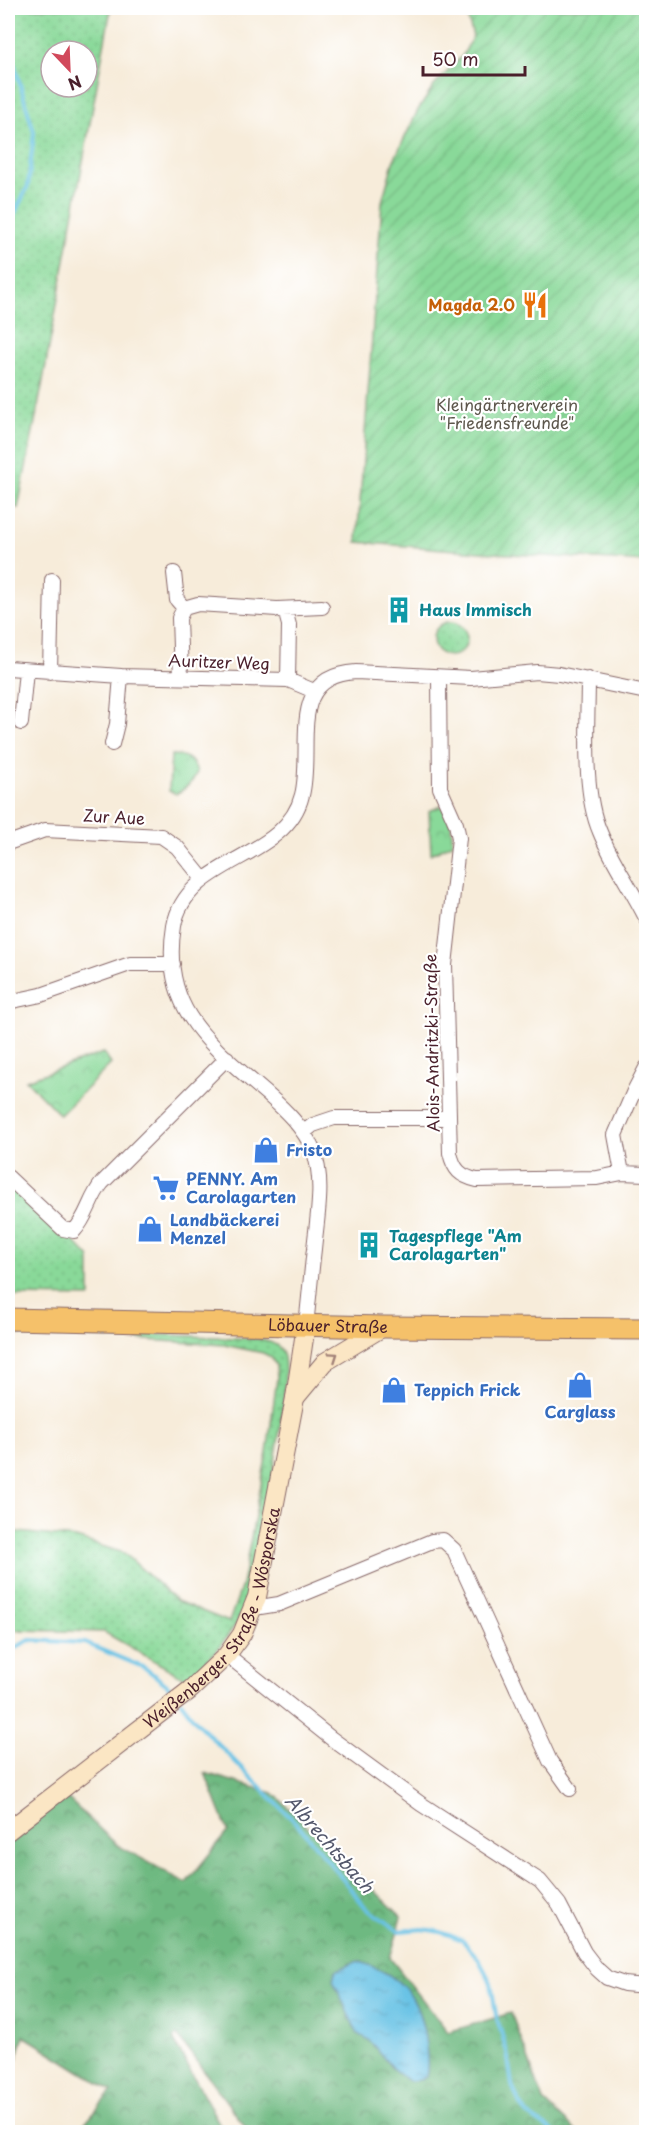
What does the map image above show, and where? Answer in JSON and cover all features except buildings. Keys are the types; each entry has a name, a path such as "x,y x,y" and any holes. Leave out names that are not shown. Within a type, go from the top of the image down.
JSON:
{"main road":[{"name":"Löbauer Straße","path":"8,1319 383,1327 646,1329"},
{"name":"Weißenberger Straße - Wósporska","path":"8,1831 190,1690 227,1655 242,1634 254,1608 295,1398 306,1325"},
{"name":"Weißenberger Straße - Wósporska","path":"295,1398 326,1362 383,1327"}],"street":[{"path":"174,573 177,600 184,608"},
{"path":"50,672 52,580"},
{"path":"181,677 179,618 184,608 198,604 278,609 322,607"},
{"path":"278,609 286,614 289,625 288,680"},
{"name":"Auritzer Weg","path":"8,668 121,676 288,680 314,691"},
{"path":"21,723 26,670"},
{"path":"306,1325 319,1183 317,1161 304,1132 277,1103 227,1058 194,1024 183,1008 175,983 173,964 172,946 176,916 188,895 203,879 278,833 299,806 306,778 308,703 321,683 340,673 471,678 537,672 588,679 646,692"},
{"path":"112,744 117,724 121,676"},
{"name":"Alois-Andritzki-Straße","path":"440,677 440,788 456,824 459,838 445,965 452,1163 456,1170 468,1178 477,1179 597,1178 622,1173 646,1173"},
{"path":"588,679 589,777 592,806 599,832 646,918"},
{"name":"Zur Aue","path":"8,843 45,830 160,836 177,847 203,879"},
{"path":"8,1002 41,995 130,964 173,964"},
{"path":"8,1177 63,1228 74,1231 84,1220 92,1196 102,1183 227,1058"},
{"path":"622,1173 615,1135 646,1068"},
{"path":"304,1132 314,1125 334,1118 449,1118"},
{"path":"254,1608 279,1604 432,1541 443,1540 453,1551 550,1761 570,1789"},
{"path":"227,1655 332,1739 422,1804 540,1881 559,1904 584,1952 597,1970 607,1978 624,1984 646,1986"}],"green space":[{"path":"8,8 111,8 99,74 99,39 39,39 39,99 94,99 18,508 8,507 8,201 12,195 13,86 8,62"},
{"name":"Kleingärtnerverein \"Friedensfreunde\"","path":"465,8 646,8 646,562 357,542 382,202 393,162 418,110 434,86 463,55 473,36"},
{"path":"450,622 462,627 467,639 462,651 450,656 438,651 433,639 438,627"},
{"path":"171,755 188,758 197,772 189,785 176,794 169,791"},
{"path":"441,806 450,819 453,843 431,854 429,811"},
{"path":"103,1053 111,1064 60,1115 26,1080"},
{"path":"8,1177 90,1258 90,1297 8,1296"},
{"path":"8,1328 258,1339 275,1344 282,1351 285,1368 284,1396 279,1432 258,1552 246,1603 236,1624 216,1652 186,1679 104,1632 16,1630 8,1634 8,1531 76,1538 124,1553 177,1601 229,1622 242,1585 267,1453 277,1378 276,1366 271,1357 263,1353 224,1345 8,1334"},
{"path":"205,1773 273,1793 402,1917 390,1958 448,2032 511,2013 544,2101 577,2132 249,2132 177,2035 173,2039 224,2132 77,2132 112,2091 24,2036 8,2086 8,1838 64,1795 117,1845 186,1883 228,1831"}],"water":[{"path":"358,1961 387,1974 407,1991 414,2001 423,2028 427,2057 426,2077 421,2080 408,2081 392,2068 369,2040 357,2033 333,1980 335,1971"}],"waterway":[{"name":"Albrechtsbach","path":"8,43 34,132 28,186 8,227"},
{"name":"Albrechtsbach","path":"8,1651 30,1640 85,1643 145,1668 175,1694"},
{"name":"Albrechtsbach","path":"181,1702 198,1724 301,1828 367,1909 399,1931 423,1929 441,1932 462,1940 478,1958 491,1983 512,2085 518,2100 527,2114 554,2132"}],"place":[{"name":"Magda 2.0","path":"535,305"},
{"name":"Haus Immisch","path":"399,610"},
{"name":"Fristo","path":"266,1150"},
{"name":"PENNY. Am Carolagarten","path":"166,1188"},
{"name":"Landbäckerei Menzel","path":"150,1229"},
{"name":"Tagespflege \"Am Carolagarten\"","path":"369,1245"},
{"name":"Carglass","path":"580,1385"},
{"name":"Teppich Frick","path":"394,1390"}]}
